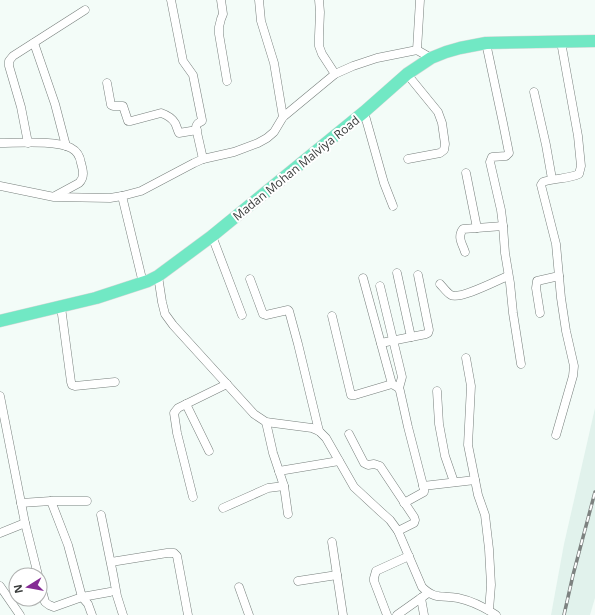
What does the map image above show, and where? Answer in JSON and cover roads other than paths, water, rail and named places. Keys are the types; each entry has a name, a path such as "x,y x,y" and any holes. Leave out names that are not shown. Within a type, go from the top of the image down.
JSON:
{"highway":[{"name":"Madan Mohan Malviya Road","path":"0,321 96,298 143,283 158,276 212,236 364,112 407,74 431,58 460,48 486,43 595,41"}],"street":[{"path":"171,0 183,61 192,75 198,97 202,121 196,126 203,159"},
{"path":"221,0 223,14 219,27 219,34 227,81"},
{"path":"259,0 261,21 274,63 283,117"},
{"path":"319,0 319,46 322,54 335,74"},
{"path":"417,50 420,0"},
{"path":"28,143 21,107 8,66 9,61 13,56 85,10"},
{"path":"556,435 574,369 566,331 556,244 542,185 544,182 552,179 579,174 581,166 578,136 561,42"},
{"path":"34,43 56,104 66,146"},
{"path":"486,43 509,153 506,156 492,157 490,162 503,226 505,253 521,364"},
{"path":"0,186 54,197 110,198 141,191 203,159 234,152 267,138 274,132 283,117 335,74 377,58 417,50 431,58"},
{"path":"407,74 438,112 442,123 445,144 444,150 440,153 408,159"},
{"path":"107,83 111,105 122,106 128,121 165,114 174,121 179,133 197,130"},
{"path":"534,92 552,179"},
{"path":"364,112 392,206"},
{"path":"0,143 53,143 73,148 79,156 84,173 82,180 54,197"},
{"path":"466,173 477,228"},
{"path":"122,196 143,283"},
{"path":"465,252 460,240 460,233 463,229 503,226"},
{"path":"212,236 242,315"},
{"path":"397,274 412,337"},
{"path":"381,343 426,334 428,332 429,330 418,274"},
{"path":"158,276 165,314 172,325 254,414 266,422 312,428 319,431 326,438 354,487 385,516 398,531 422,587 424,596 424,615"},
{"path":"440,284 452,295 461,296 508,276"},
{"path":"540,313 536,288 537,280 559,276"},
{"path":"362,278 395,386 423,486 424,492 404,503"},
{"path":"250,279 264,314 266,315 288,310 290,311 319,431"},
{"path":"332,316 351,395 395,386 402,377 380,286"},
{"path":"61,307 72,385 75,386 115,382"},
{"path":"466,358 471,386 468,445 478,495 485,515 489,549 492,613"},
{"path":"193,497 174,413 178,408 226,384"},
{"path":"437,391 439,424 446,456 454,482"},
{"path":"0,396 25,523 36,567"},
{"path":"186,404 209,451"},
{"path":"266,422 284,486 288,514"},
{"path":"350,434 364,463 368,465 374,464 380,466 414,517 414,523 398,531"},
{"path":"0,441 8,438"},
{"path":"279,471 339,461"},
{"path":"423,486 475,480"},
{"path":"223,508 268,488 284,486"},
{"path":"22,503 87,500"},
{"path":"51,501 68,545 82,597 88,604 92,615"},
{"path":"101,515 117,596 123,615"},
{"path":"0,533 25,523"},
{"path":"332,542 343,615"},
{"path":"111,562 174,553 177,556 188,615"},
{"path":"387,615 374,581 376,571 409,556"},
{"path":"298,581 337,575"},
{"path":"0,586 20,615"},
{"path":"239,587 249,615"},
{"path":"48,604 54,606 82,597 110,592"},
{"path":"397,615 424,596 457,598 483,606 492,613"}],"railway":[{"path":"564,615 595,492"}]}
